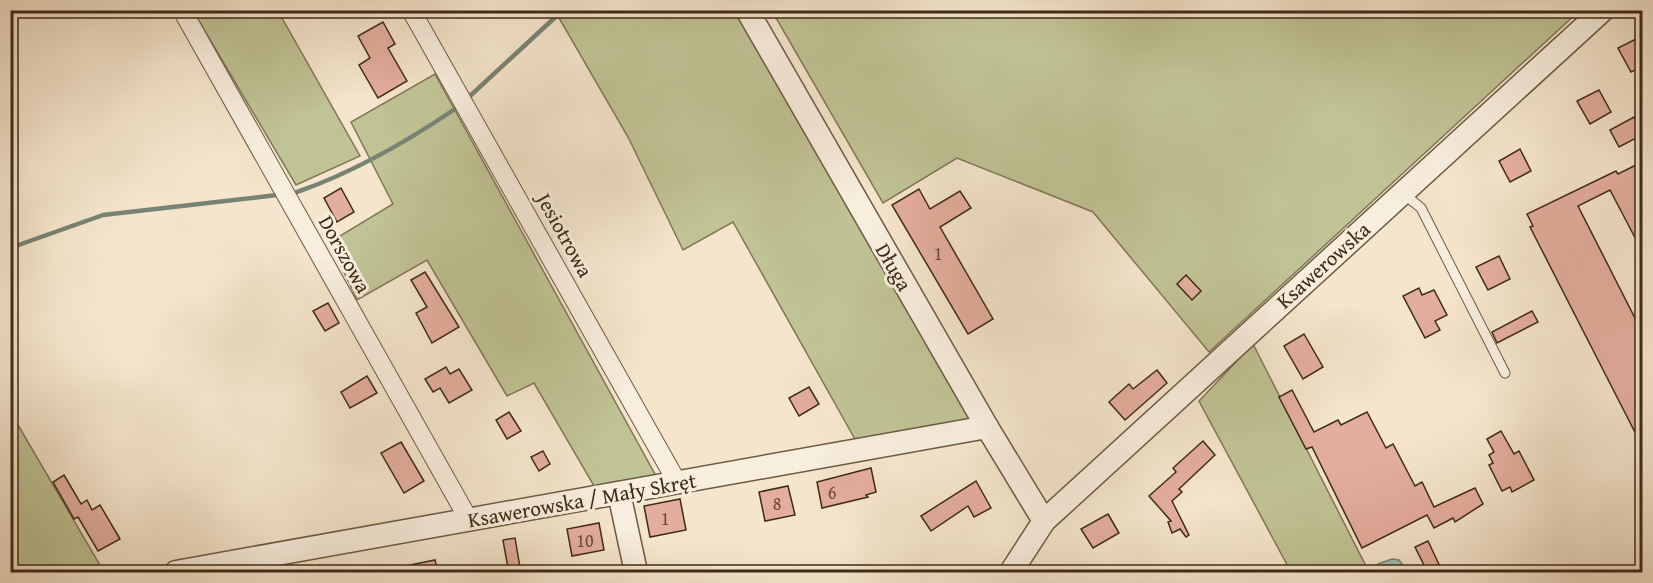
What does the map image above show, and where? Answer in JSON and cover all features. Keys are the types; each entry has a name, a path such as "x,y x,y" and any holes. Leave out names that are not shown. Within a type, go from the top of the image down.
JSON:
{"street":[{"name":"Dorszowa","path":"182,10 469,520"},
{"name":"Jesiotrowa","path":"411,10 677,482"},
{"name":"Długa","path":"747,10 987,427 1044,521"},
{"name":"Ksawerowska","path":"1011,573 1044,521 1603,10"},
{"name":"Ksawerowska / Mały Skręt","path":"176,573 987,427"},
{"path":"619,493 636,573"}],"lane":[{"path":"1403,192 1421,208 1505,373"}],"green space":[{"path":"193,11 278,11 360,156 296,185"},
{"path":"555,11 736,11 971,421 856,441 733,222 683,250 628,137"},
{"path":"772,11 1579,11 1209,352 1093,212 957,158 883,203"},
{"path":"435,74 656,476 594,486 534,383 507,396 427,260 357,300 330,242 393,204 351,122"},
{"path":"1253,344 1369,572 1291,572 1199,401"},
{"path":"11,413 104,572 11,572"}],"water":[{"path":"1392,559 1399,560 1408,572 1372,572 1378,564"}],"building":[{"path":"383,22 395,44 388,48 407,81 378,98 359,65 370,58 358,36"},
{"path":"1642,36 1642,67 1631,72 1618,48"},
{"path":"1599,90 1611,112 1590,124 1577,101"},
{"path":"1634,117 1642,135 1619,147 1610,130"},
{"path":"1520,149 1531,171 1510,182 1499,161"},
{"path":"1642,162 1642,251 1610,190 1578,206 1642,332 1642,446 1530,227 1533,226 1527,214 1616,171 1618,174"},
{"path":"341,188 354,212 337,222 324,198"},
{"path":"919,189 930,209 960,191 971,208 940,227 993,319 968,334 892,205"},
{"path":"1499,256 1510,279 1488,290 1476,267"},
{"path":"425,272 459,327 432,343 416,313 427,307 411,280"},
{"path":"1186,275 1201,291 1192,300 1177,284"},
{"path":"1419,288 1422,295 1434,290 1447,315 1435,321 1440,330 1425,338 1403,296"},
{"path":"328,303 339,323 325,331 313,311"},
{"path":"1532,311 1538,322 1497,343 1492,332"},
{"path":"1304,334 1323,367 1303,379 1284,346"},
{"path":"446,367 450,374 459,369 472,390 449,403 440,388 433,392 425,379"},
{"path":"1157,370 1167,383 1125,420 1109,402 1129,384 1133,389"},
{"path":"367,376 377,393 350,408 341,392"},
{"path":"809,387 819,404 799,416 789,398"},
{"path":"1292,390 1314,432 1338,420 1341,425 1367,412 1386,448 1393,444 1415,486 1422,482 1434,507 1475,488 1483,504 1455,522 1453,518 1434,528 1427,515 1362,548 1312,447 1306,449 1279,397"},
{"path":"509,412 521,431 507,439 496,420"},
{"path":"1501,431 1514,454 1519,451 1534,480 1512,492 1510,487 1502,491 1489,465 1493,463 1489,455 1494,452 1487,439"},
{"path":"1203,441 1215,455 1179,489 1182,492 1172,501 1189,535 1186,537 1180,529 1172,533 1168,522 1171,521 1149,496 1176,472 1173,468"},
{"path":"401,442 424,481 404,493 381,453"},
{"path":"543,451 550,464 539,471 531,457"},
{"path":"871,468 876,492 866,495 868,497 822,508 817,482"},
{"path":"64,475 81,504 87,500 92,510 100,505 120,539 98,551 78,517 74,519 53,482"},
{"path":"976,481 991,508 974,517 968,506 931,531 921,516"},
{"path":"788,486 795,515 765,521 759,492"},
{"path":"680,499 686,530 650,537 644,506"},
{"path":"1108,514 1119,533 1093,548 1081,529"},
{"path":"599,523 604,550 572,556 567,529"},
{"path":"515,538 521,573 509,573 503,540"},
{"path":"1428,541 1443,573 1428,573 1415,547"},
{"path":"435,560 438,573 401,573 400,567"}],"waterway":[{"path":"470,96 563,10"},
{"path":"297,192 340,175 380,155 458,107"},
{"path":"10,248 103,215 277,195"}]}
